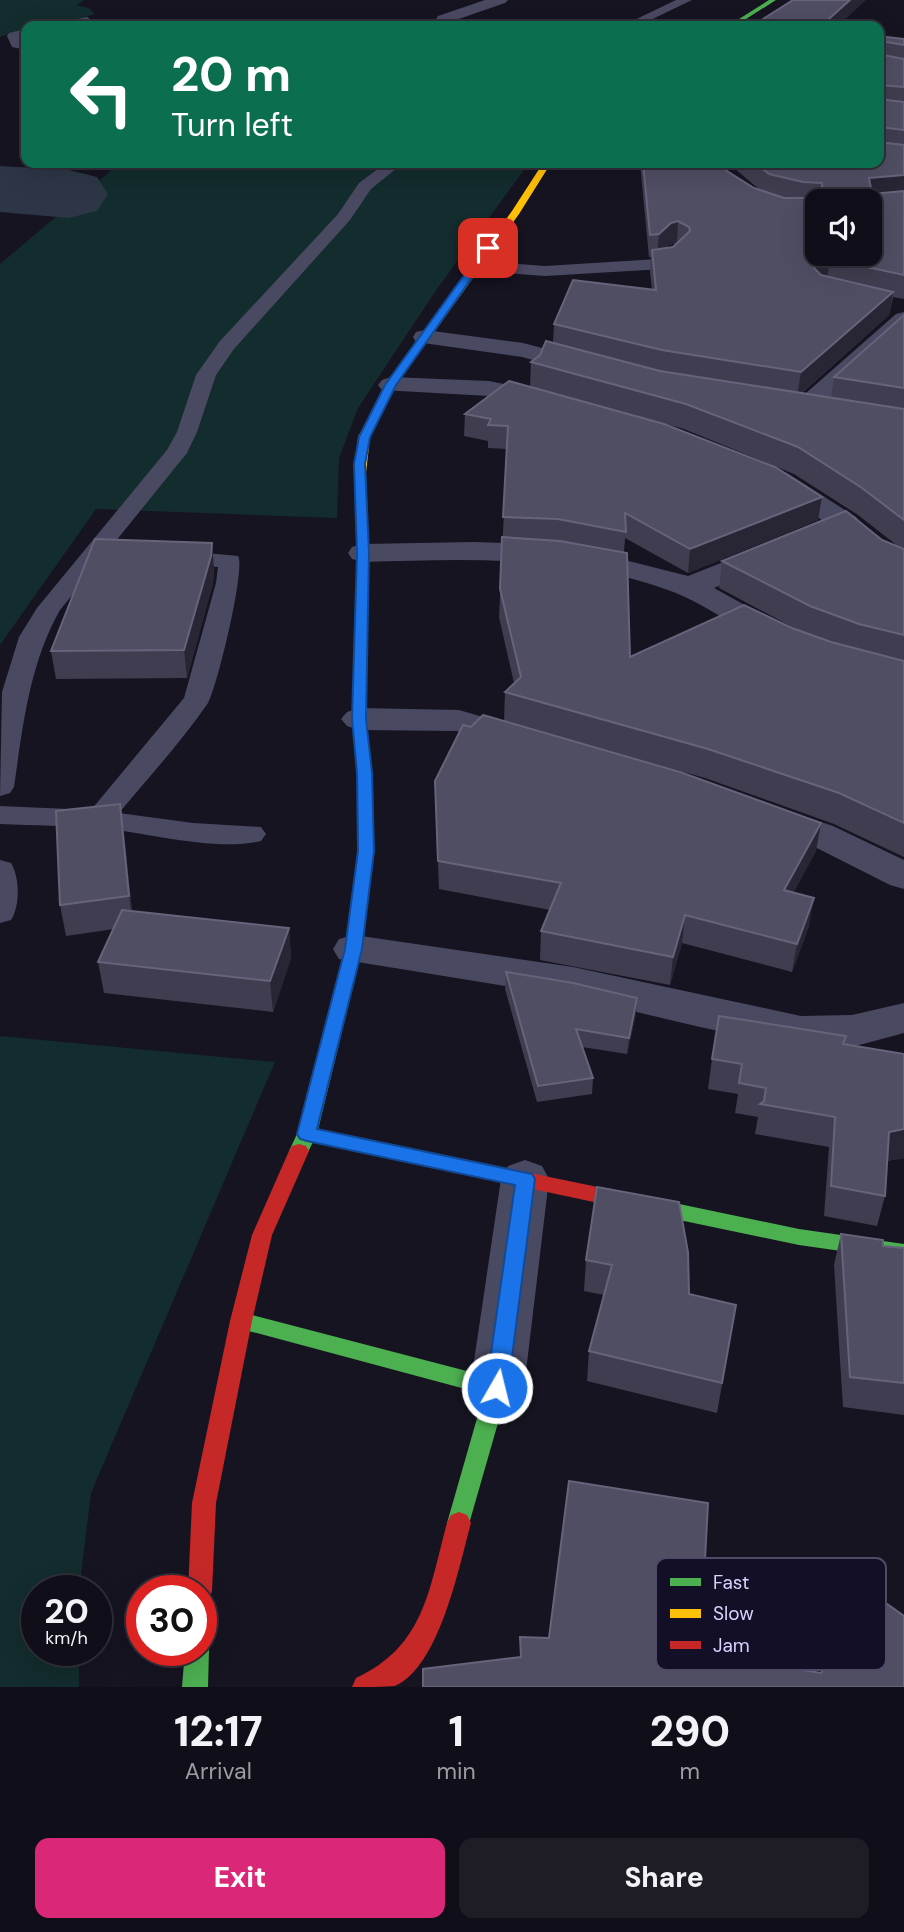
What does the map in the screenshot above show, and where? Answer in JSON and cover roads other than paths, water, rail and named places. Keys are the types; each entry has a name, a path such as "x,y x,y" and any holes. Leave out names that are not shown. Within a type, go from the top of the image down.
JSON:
{"main road":[{"path":"739,21 773,0"},
{"path":"201,1575 204,1503 241,1321 262,1235 307,1134 354,949 366,851 365,773 359,719 363,553 360,464 364,437 391,385 516,212 544,168"},
{"path":"307,1134 799,1237 904,1252"},
{"path":"241,1321 497,1388 430,1626 404,1665 378,1683 365,1687"},
{"path":"195,1687 196,1666"}],"street":[{"path":"443,21 500,0"},
{"path":"21,35 15,36 18,44 21,44"},
{"path":"841,415 795,406 900,312"},
{"path":"425,337 523,350 620,376"},
{"path":"391,385 447,383 496,387 570,408"},
{"path":"689,587 803,540 856,532 783,482 753,469"},
{"path":"363,553 475,550 583,559 634,570 689,587 765,632 801,646"},
{"path":"359,719 459,721 550,748"},
{"path":"743,807 820,834 904,876"},
{"path":"354,949 573,982 801,1032 852,1031 904,1018"},
{"path":"497,1388 525,1179"}],"lane":[{"path":"639,21 686,0"},
{"path":"0,787 11,714 32,637 49,608 176,453 187,432 206,375 226,345 344,217 365,186 388,168"},
{"path":"475,266 545,271 663,264 677,250"},
{"path":"93,552 120,554"},
{"path":"99,819 197,699 228,583 229,561 148,556"},
{"path":"0,815 62,820 99,819 193,832 251,834"},
{"path":"0,870 0,913"}]}
